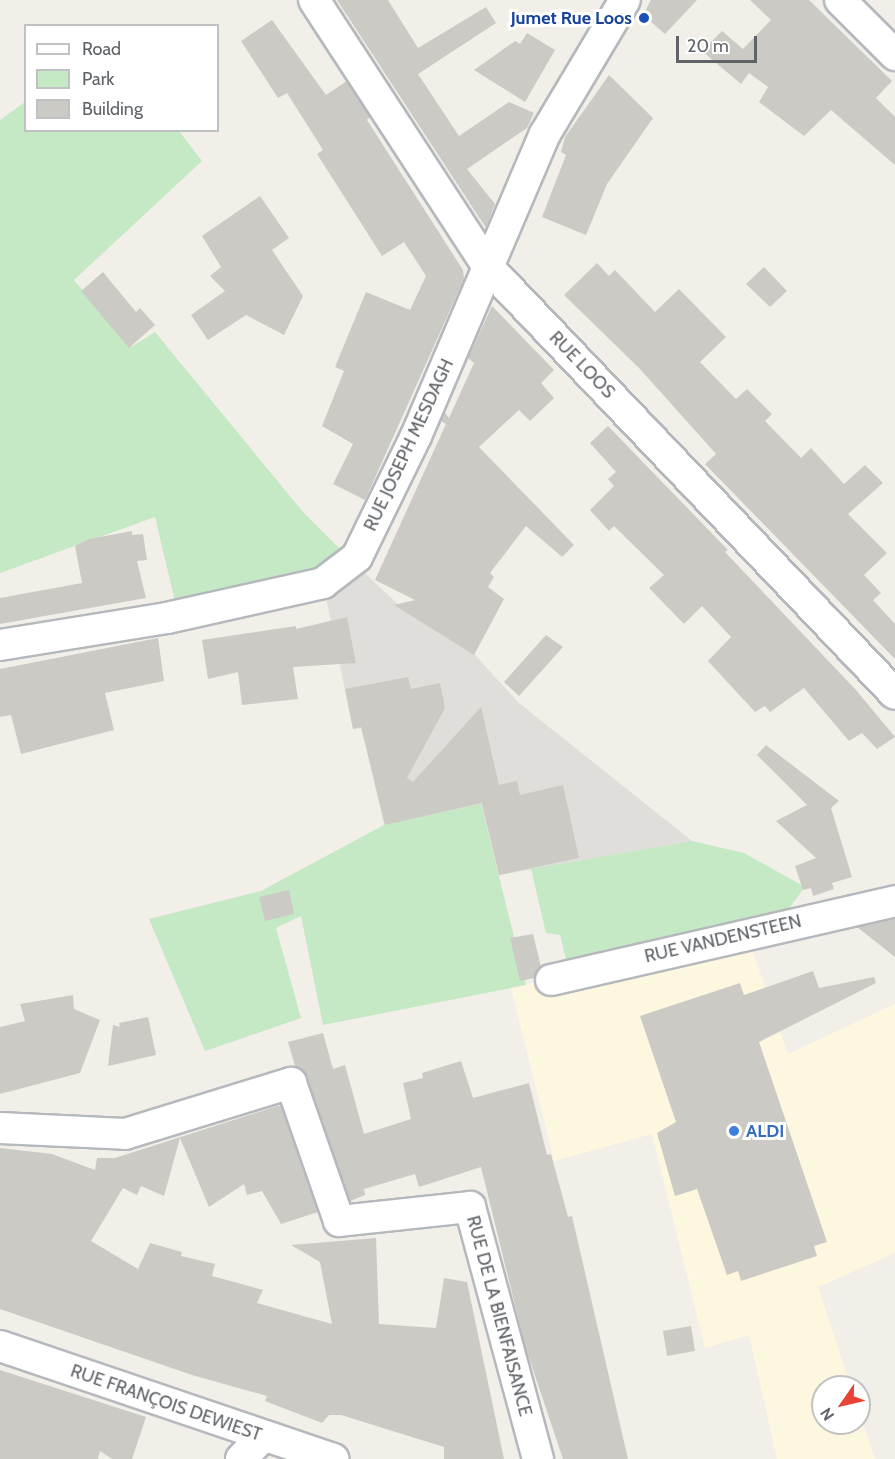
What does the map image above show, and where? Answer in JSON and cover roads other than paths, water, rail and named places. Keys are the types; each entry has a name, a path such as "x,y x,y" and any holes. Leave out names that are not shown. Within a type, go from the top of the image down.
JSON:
{"street":[{"name":"RUE LOOS","path":"314,0 489,268 895,694"},
{"name":"RUE JOSEPH MESDAGH","path":"0,645 167,618 323,583 357,557 416,436 545,134 625,0"},
{"path":"840,0 895,55"},
{"name":"RUE VANDENSTEEN","path":"551,980 895,901"},
{"name":"RUE DE LA BIENFAISANCE","path":"0,1128 124,1134 291,1083 339,1221 470,1207 538,1459"},
{"name":"RUE FRANÇOIS DEWIEST","path":"0,1346 333,1459"},
{"path":"241,1459 263,1436"}],"place":[{"name":"Jumet Rue Loos","path":"644,18"},
{"name":"ALDI","path":"734,1131"}]}
